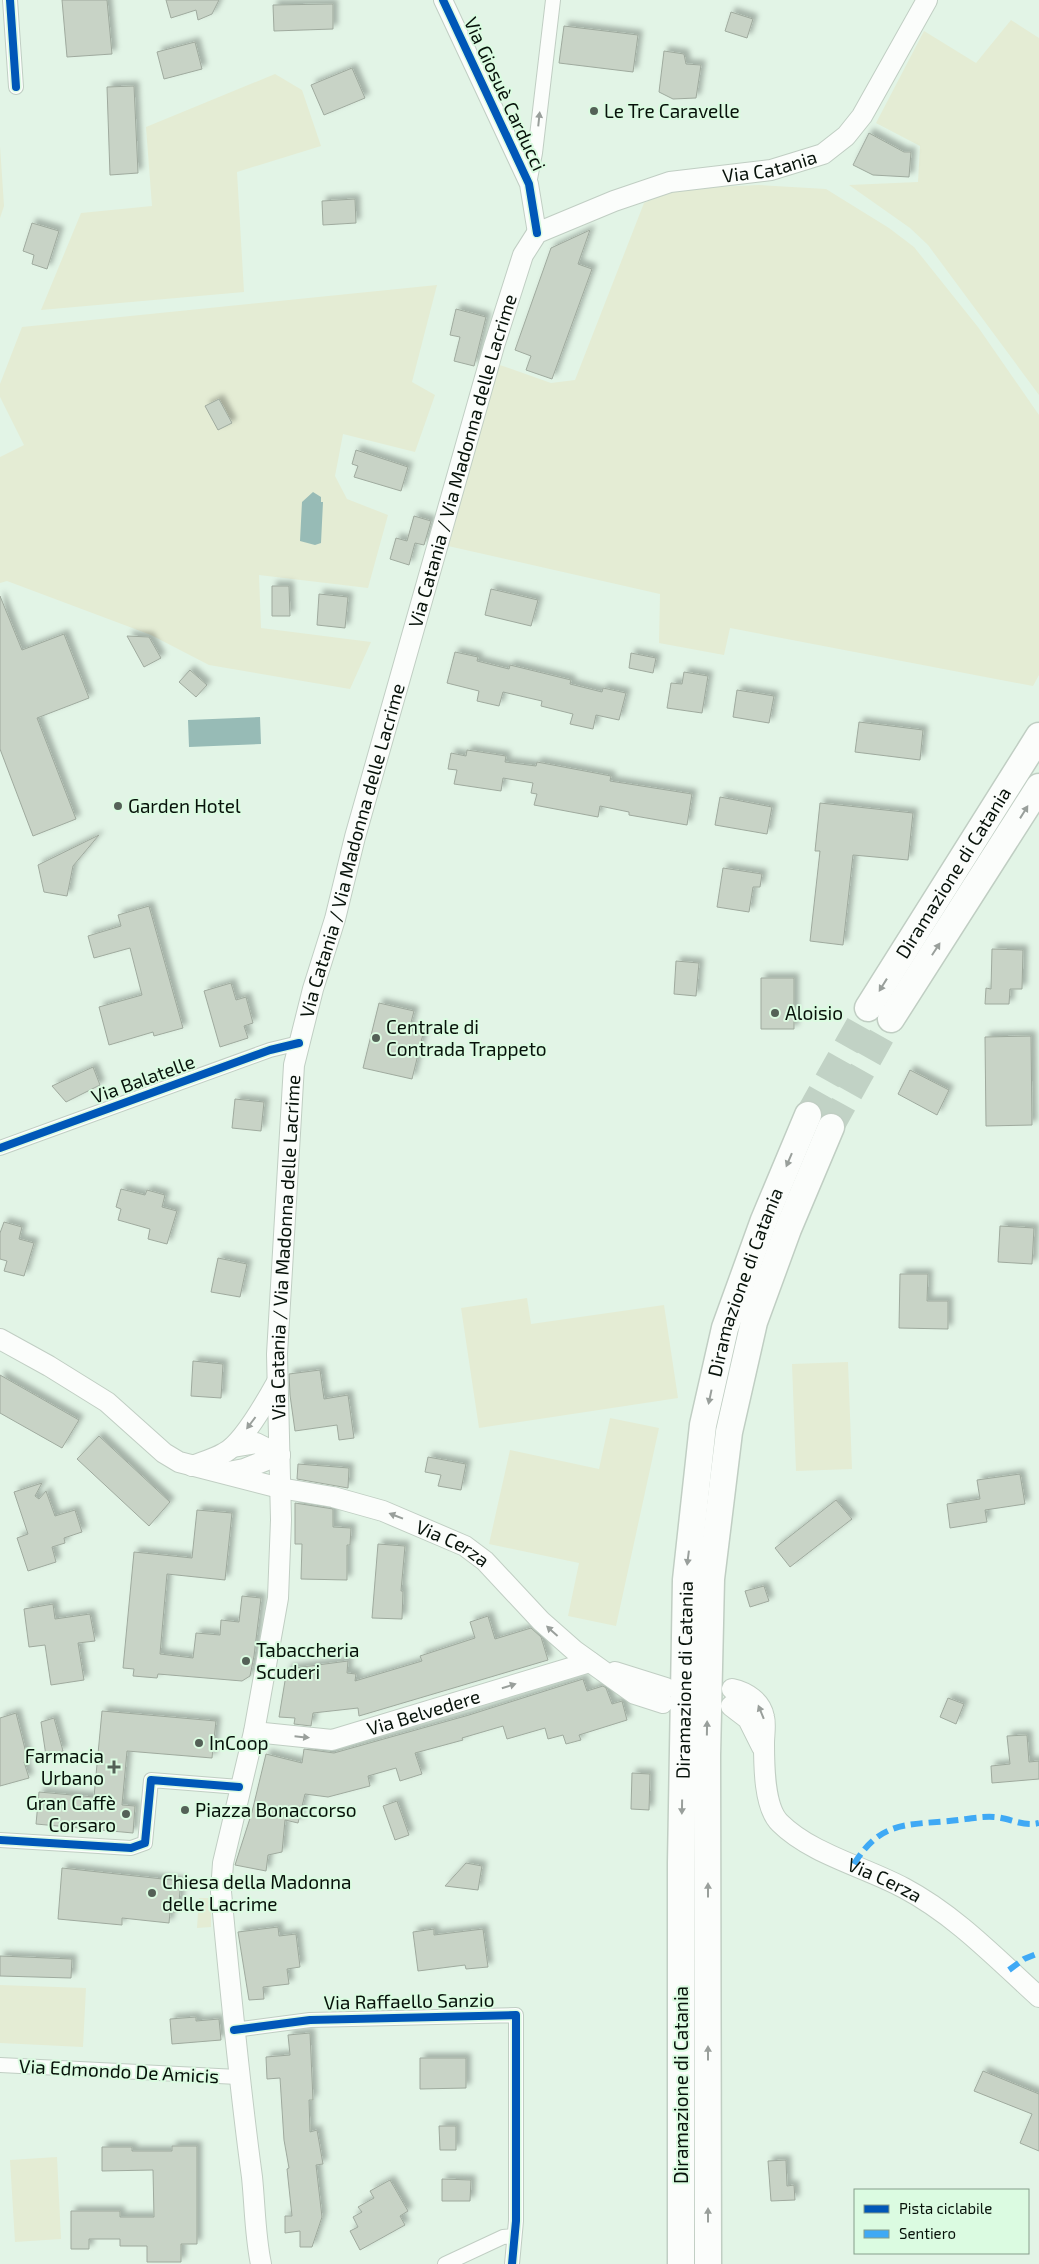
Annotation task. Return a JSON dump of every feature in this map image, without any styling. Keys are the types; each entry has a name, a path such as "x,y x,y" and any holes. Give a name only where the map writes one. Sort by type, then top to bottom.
{"highway":[{"name":"Diramazione di Catania","path":"868,1008 1039,736"},
{"name":"Diramazione di Catania","path":"891,1020 1039,787"},
{"name":"Diramazione di Catania","path":"681,2264 680,1863 686,1580 703,1425 725,1328 764,1220 808,1115"},
{"name":"Diramazione di Catania","path":"708,2264 707,1755 711,1579 729,1432 754,1322 788,1229 831,1127"}],"main road":[{"name":"Via Catania","path":"537,233 614,201 670,182 771,170 823,154 846,136 862,116 928,0"},
{"name":"Via Catania / Via Madonna delle Lacrime","path":"256,2212 238,2077 221,1892 223,1863 254,1732 278,1598 280,1455 277,1354 294,1065 494,346 523,255 537,233"},
{"name":"Via Cerza","path":"1,1341 49,1366 107,1402 164,1453 179,1462 225,1472 280,1488 333,1497 383,1511 465,1546 485,1561 541,1621 575,1651 635,1694 665,1696"},
{"path":"192,1466 225,1453 233,1447 278,1382"},
{"path":"233,1447 256,1443 280,1455"},
{"path":"225,1472 244,1469 280,1455"},
{"name":"Via Belvedere","path":"254,1732 332,1740 590,1662"},
{"name":"Via Cerza","path":"731,1698 748,1719 764,1750 769,1806 778,1821 790,1832 817,1847 904,1888 960,1925 1039,1997"},
{"path":"256,2212 257,2249 261,2264"},
{"path":"256,2212 275,2264"}],"street":[{"path":"10,0 16,87"},
{"name":"Via Giosuè Carducci","path":"443,0 529,184 537,233"},
{"path":"529,184 535,153 552,0"},
{"name":"Via Balatelle","path":"0,1148 270,1050 299,1043"},
{"path":"0,1840 131,1848 146,1843 151,1780 240,1787"},
{"name":"Via Raffaello Sanzio","path":"234,2030 310,2020 516,2015 514,2236 512,2264"},
{"name":"Via Edmondo De Amicis","path":"0,2065 238,2077"},
{"path":"445,2264 503,2238 514,2236"}],"green space":[{"path":"1011,20 1039,38 1039,395 928,245 910,228 849,185 918,182 920,146 876,123 924,31 976,63"},
{"path":"275,74 302,90 321,146 237,172 244,292 41,310 81,213 152,206 146,127"},
{"path":"0,146 4,206 0,218"},
{"path":"759,185 826,189 889,228 914,247 978,327 1039,415 1039,675 1033,686 730,628 724,655 659,643 660,594 448,546 497,364 551,383 575,380 644,203 665,194 693,188"},
{"path":"437,285 412,382 435,395 415,452 343,434 335,476 347,499 388,515 368,588 259,575 261,628 371,642 350,689 209,665 151,635 7,581 0,583 0,457 24,445 0,397 0,384 22,327"},
{"path":"527,1298 531,1324 664,1305 678,1398 479,1428 461,1308"},
{"path":"848,1362 852,1469 796,1471 792,1364"},
{"path":"610,1418 659,1428 616,1626 568,1616 579,1563 489,1544 510,1450 599,1469"},
{"path":"199,1898 211,1898 211,1927 197,1928"},
{"path":"0,1985 86,1988 83,2047 0,2043"},
{"path":"57,2157 61,2239 15,2242 10,2160"}],"water":[{"path":"313,492 321,497 321,502 323,502 321,543 315,545 300,541 302,502"},
{"path":"260,717 261,744 189,747 188,720"}],"building":[{"path":"62,0 107,0 112,54 67,57"},
{"path":"166,0 219,0 212,14 198,20 196,10 171,18"},
{"path":"333,4 333,29 274,31 273,5"},
{"path":"731,12 753,19 747,38 725,31"},
{"path":"564,26 638,35 633,72 559,63"},
{"path":"195,42 202,69 164,79 157,52"},
{"path":"664,51 684,54 686,64 701,65 696,98 673,99 659,92"},
{"path":"352,68 365,98 324,115 311,85"},
{"path":"134,86 138,173 110,175 107,87"},
{"path":"869,133 904,152 911,152 909,177 873,175 853,165"},
{"path":"355,199 356,223 323,225 322,201"},
{"path":"32,223 59,231 47,269 32,264 34,255 23,251"},
{"path":"590,230 578,264 592,269 552,379 526,370 531,356 515,350 551,248"},
{"path":"456,309 486,317 474,366 454,361 460,337 450,335"},
{"path":"219,399 232,423 218,430 205,406"},
{"path":"356,450 408,467 401,491 354,477 358,466 352,464"},
{"path":"414,516 431,521 424,545 415,543 409,565 390,559 396,538 407,541"},
{"path":"272,586 289,586 290,616 272,616"},
{"path":"491,589 538,600 531,626 485,615"},
{"path":"319,594 348,597 345,628 317,625"},
{"path":"0,596 22,650 64,634 89,698 37,718 76,819 33,836 0,749"},
{"path":"127,636 149,637 161,658 144,667"},
{"path":"455,652 478,657 477,661 509,669 510,665 571,680 570,684 602,692 603,688 626,693 619,720 596,715 593,729 570,724 573,714 541,706 542,701 503,692 499,706 477,701 479,691 447,683"},
{"path":"631,653 656,658 653,673 629,668"},
{"path":"190,670 207,685 196,697 179,682"},
{"path":"684,672 708,676 702,713 667,708 671,683 682,684"},
{"path":"737,690 774,696 769,723 733,717"},
{"path":"859,722 923,730 920,760 855,752"},
{"path":"467,750 506,756 505,762 536,766 537,762 611,776 610,781 692,794 687,825 629,815 629,812 600,806 598,817 534,805 537,794 531,793 533,783 503,778 501,791 454,784 457,770 448,769 451,753 466,756"},
{"path":"720,797 772,807 767,834 715,825"},
{"path":"820,803 913,813 908,860 853,855 843,945 810,941 820,851 815,851"},
{"path":"99,835 73,866 67,896 44,892 38,865"},
{"path":"723,868 762,874 760,887 753,887 749,912 717,907"},
{"path":"149,906 183,1028 154,1036 153,1032 109,1045 99,1007 142,995 130,948 94,958 88,936 121,926 118,915"},
{"path":"992,949 1023,950 1022,989 1010,989 1009,1004 985,1004 986,988 991,989"},
{"path":"676,961 699,963 696,996 674,994"},
{"path":"761,978 794,978 794,1029 761,1029"},
{"path":"231,983 236,1000 246,997 253,1023 244,1026 248,1038 220,1047 204,991"},
{"path":"379,1003 414,1011 409,1030 423,1034 412,1079 363,1068"},
{"path":"1031,1036 1032,1125 986,1126 985,1037"},
{"path":"93,1067 100,1085 66,1102 52,1086"},
{"path":"910,1070 949,1090 937,1115 898,1094"},
{"path":"235,1099 264,1102 261,1131 232,1128"},
{"path":"121,1189 145,1195 147,1190 165,1195 162,1207 177,1211 167,1244 148,1239 150,1229 118,1220 121,1209 116,1207"},
{"path":"4,1222 22,1227 19,1239 34,1243 24,1276 4,1271 7,1261 0,1259 0,1233"},
{"path":"1000,1226 1034,1228 1032,1264 998,1262"},
{"path":"218,1258 247,1264 240,1297 211,1292"},
{"path":"900,1274 928,1274 927,1301 948,1301 948,1329 899,1328"},
{"path":"193,1361 223,1364 221,1398 191,1396"},
{"path":"320,1370 324,1399 348,1395 354,1438 339,1440 337,1425 295,1431 289,1374"},
{"path":"0,1375 79,1420 62,1448 0,1413"},
{"path":"99,1436 170,1502 149,1526 77,1459"},
{"path":"428,1457 466,1464 461,1490 438,1486 441,1475 425,1472"},
{"path":"298,1464 349,1468 348,1488 297,1479"},
{"path":"1020,1474 1025,1504 985,1510 987,1522 950,1528 947,1504 980,1499 977,1480"},
{"path":"42,1483 35,1496 39,1499 46,1491 55,1516 75,1510 82,1532 64,1538 65,1543 52,1547 56,1562 28,1571 17,1538 28,1534 14,1492"},
{"path":"836,1500 852,1519 790,1567 775,1548"},
{"path":"295,1503 333,1509 333,1527 351,1528 350,1545 347,1545 347,1580 301,1579 302,1544 295,1544"},
{"path":"197,1510 232,1513 225,1580 167,1574 160,1654 193,1658 196,1633 220,1635 221,1620 239,1622 242,1596 261,1598 250,1676 242,1681 158,1674 157,1678 133,1676 134,1669 123,1668 134,1552 192,1558"},
{"path":"378,1544 405,1546 401,1591 403,1591 402,1619 372,1618"},
{"path":"764,1586 769,1601 750,1607 745,1591"},
{"path":"53,1604 55,1619 90,1614 95,1641 78,1643 84,1680 51,1685 45,1645 29,1647 24,1609"},
{"path":"488,1616 495,1639 531,1628 541,1637 548,1660 359,1716 358,1708 313,1713 311,1726 294,1724 295,1718 279,1717 287,1669 348,1661 347,1673 356,1674 355,1681 422,1661 420,1656 475,1638 470,1622"},
{"path":"583,1679 587,1691 603,1686 606,1688 612,1704 622,1701 627,1720 579,1735 581,1740 566,1744 563,1735 548,1739 545,1728 507,1739 503,1726 462,1738 463,1740 415,1753 422,1774 400,1781 396,1768 368,1776 370,1786 328,1797 305,1794 298,1823 285,1820 282,1852 268,1855 266,1871 235,1865 252,1812 266,1754 302,1763 304,1749 334,1753 469,1715"},
{"path":"948,1698 964,1704 956,1724 940,1717"},
{"path":"102,1711 216,1721 212,1758 127,1751 122,1805 135,1806 133,1833 36,1824 39,1792 94,1797"},
{"path":"16,1713 28,1761 24,1762 29,1778 0,1786 0,1718"},
{"path":"54,1718 63,1751 46,1756 41,1722"},
{"path":"1027,1735 1029,1762 1039,1761 1039,1779 992,1783 991,1766 1010,1764 1007,1736"},
{"path":"632,1773 650,1774 649,1810 631,1809"},
{"path":"397,1801 409,1835 395,1840 383,1806"},
{"path":"466,1863 482,1866 478,1890 445,1886"},
{"path":"62,1868 181,1881 178,1912 170,1912 169,1923 122,1918 122,1925 58,1919"},
{"path":"278,1927 279,1936 296,1934 300,1967 287,1969 289,1984 263,1987 264,1999 249,2000 238,1932"},
{"path":"434,1929 434,1935 483,1929 488,1967 466,1969 465,1965 418,1971 413,1932"},
{"path":"0,1956 72,1959 71,1978 0,1976"},
{"path":"196,2017 196,2021 219,2019 221,2040 172,2044 170,2019"},
{"path":"310,2033 313,2100 309,2100 310,2132 317,2130 323,2164 316,2165 322,2217 312,2247 300,2247 300,2231 285,2233 285,2216 292,2216 280,2078 267,2079 266,2057 290,2055 288,2035"},
{"path":"420,2058 466,2058 466,2088 420,2089"},
{"path":"983,2071 1039,2094 1039,2151 1020,2143 1032,2114 974,2091"},
{"path":"439,2126 456,2126 456,2150 440,2150"},
{"path":"172,2146 197,2146 197,2244 181,2244 181,2262 147,2262 147,2246 120,2246 120,2239 89,2239 89,2249 71,2249 71,2211 120,2211 120,2217 154,2217 153,2170 102,2171 102,2147 132,2147 132,2151 172,2151"},
{"path":"786,2160 787,2186 794,2185 795,2200 771,2201 768,2161"},
{"path":"442,2179 471,2180 470,2201 442,2201"},
{"path":"390,2180 408,2211 400,2216 405,2225 360,2250 350,2231 358,2227 353,2217 362,2212 358,2207 374,2198 370,2191"}],"tunnel":[{"path":"808,1115 868,1008"},
{"path":"831,1127 891,1019"}],"marked path":[{"path":"854,1864 873,1840 894,1828 906,1825 989,1817 1027,1824 1039,1823"},
{"path":"1009,1970 1024,1959 1039,1953"}],"cycle path":[{"path":"10,0 16,87"},
{"path":"443,0 529,184 537,233"},
{"path":"0,1148 270,1050 299,1043"},
{"path":"0,1840 131,1848 145,1843 151,1780 239,1787"},
{"path":"234,2030 310,2020 516,2015 516,2221 512,2264"}],"place":[{"name":"Le Tre Caravelle","path":"594,111"},
{"name":"Garden Hotel","path":"118,806"},
{"name":"Aloisio","path":"775,1013"},
{"name":"Centrale di Contrada Trappeto","path":"376,1038"},
{"name":"Tabaccheria Scuderi","path":"246,1661"},
{"name":"InCoop","path":"199,1743"},
{"name":"Farmacia Urbano","path":"114,1767"},
{"name":"Piazza Bonaccorso","path":"185,1810"},
{"name":"Gran Caffè Corsaro","path":"126,1814"},
{"name":"Chiesa della Madonna delle Lacrime","path":"152,1893"}]}
